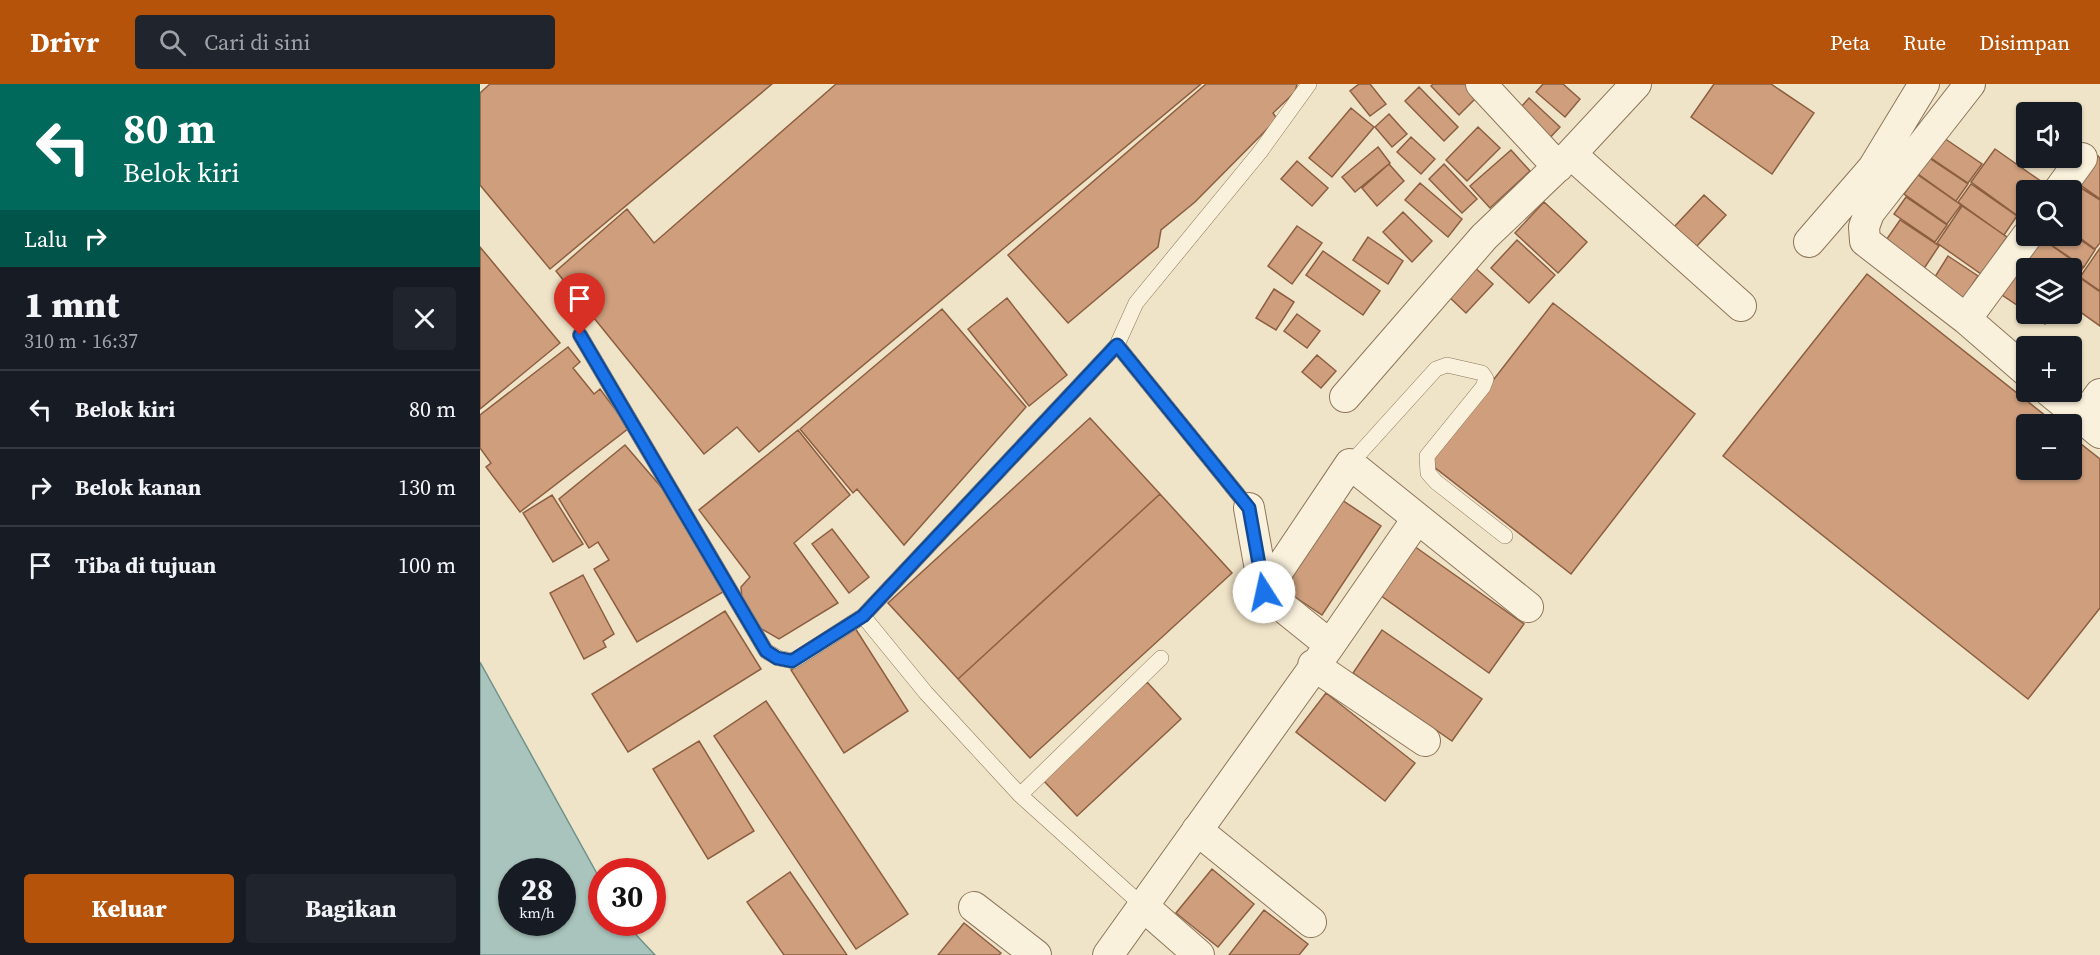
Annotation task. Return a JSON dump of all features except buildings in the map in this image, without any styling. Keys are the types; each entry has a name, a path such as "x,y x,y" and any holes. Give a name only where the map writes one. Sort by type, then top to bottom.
{"street":[{"path":"1481,84 1564,160 1741,306"},
{"path":"1345,397 1484,237 1564,160 1636,84"},
{"path":"1809,242 1873,168 1924,84"},
{"path":"1970,84 1869,213 1864,227 1865,241 1966,319 2016,362"},
{"path":"1966,319 2020,246"},
{"path":"2062,402 2091,426 2100,394"},
{"path":"1264,592 1350,464 1528,607"},
{"path":"1249,508 1264,592 1321,655 1425,741"},
{"path":"1108,955 1417,519"},
{"path":"1197,830 1311,922"},
{"path":"1143,906 1199,955"},
{"path":"974,907 1036,955"}],"lane":[{"path":"580,335 766,651 777,658 792,661 863,616 1117,345 1136,303 1260,152 1309,84"},
{"path":"1117,345 1249,508"},
{"path":"1350,464 1436,369 1447,365 1482,373 1486,379 1483,387 1427,456 1426,465 1436,482 1505,536"},
{"path":"863,616 926,693 1020,795 1143,906"},
{"path":"1020,795 1161,658"}],"water":[{"path":"480,662 588,858 588,936 637,936 655,955 480,955"}],"route":[{"path":"580,335 766,651 777,658 792,661 863,616 1117,345 1249,508 1264,592"}]}
